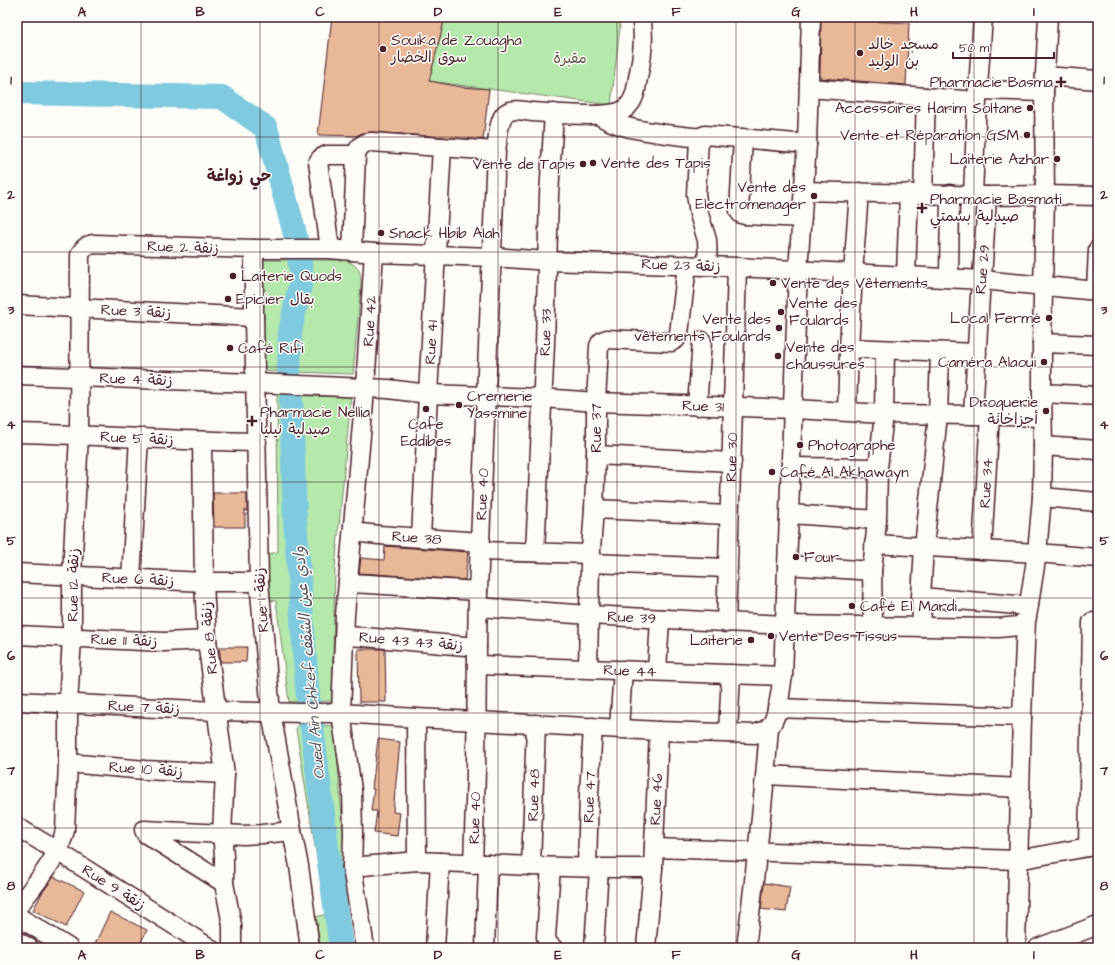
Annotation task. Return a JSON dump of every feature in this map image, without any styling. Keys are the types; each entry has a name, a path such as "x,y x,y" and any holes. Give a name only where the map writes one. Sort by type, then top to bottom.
{"street":[{"path":"554,113 599,115 616,113 624,110 634,96 640,66 642,22 640,17"},
{"path":"746,948 766,775 769,727 774,720 783,676 798,270 807,144 811,17"},
{"name":"Rue 29","path":"982,415 977,353 982,280 978,95 983,17"},
{"path":"1016,948 1022,717 1028,613 1037,553 1042,497 1045,84 1048,17"},
{"path":"809,88 926,97 978,95 1045,84 1098,80"},
{"path":"906,275 926,97"},
{"name":"Rue 40","path":"485,948 476,772 477,647 496,151 500,125 505,113 514,110 554,113"},
{"name":"Rue 33","path":"535,552 554,113"},
{"path":"599,115 612,123 644,131 700,138 705,135 807,144"},
{"path":"700,138 696,194 699,214 707,240 708,266"},
{"path":"743,138 739,210 741,214 802,218"},
{"path":"352,251 356,155 359,147 366,142 496,151"},
{"name":"Rue 41","path":"421,538 442,147"},
{"path":"324,249 318,162 321,158 327,155 356,155"},
{"path":"804,191 1098,196"},
{"path":"847,411 853,273 859,192"},
{"path":"949,278 950,194"},
{"name":"Rue 2 زنقة","path":"83,249 94,244 254,249 324,249"},
{"name":"Rue 12 زنقة","path":"17,908 57,851 65,830 68,764 68,704 72,638 72,575 79,435 80,256 83,249"},
{"name":"Rue 1 زنقة","path":"254,249 259,582 271,712 299,866 310,948"},
{"name":"Rue 23 زنقة","path":"324,249 374,253 492,257 548,261 687,265 906,275 982,280 1097,291"},
{"path":"1097,291 1098,249"},
{"name":"Rue 42","path":"365,948 352,867 352,790 341,713 344,636 365,388 374,253"},
{"name":"Rue 37","path":"588,668 590,558 594,509 596,402 599,346 601,341 604,339 674,341 678,337 687,265"},
{"name":"Rue 30","path":"726,623 734,407 737,267"},
{"name":"Rue 3 زنقة","path":"17,305 254,317"},
{"path":"697,406 702,341"},
{"path":"1042,343 1098,345"},
{"path":"849,348 977,353"},
{"path":"873,627 872,571 877,520 878,468 884,414 885,350"},
{"path":"922,627 921,597 924,547 938,415 940,352"},
{"name":"Rue 4 زنقة","path":"17,375 365,388"},
{"name":"Rue 31","path":"365,388 428,394 542,398 596,402 847,411 884,414 1042,417"},
{"path":"1042,393 1098,396"},
{"name":"Rue 34","path":"982,415 982,550"},
{"name":"Rue 5 زنقة","path":"17,433 257,442"},
{"path":"131,579 139,437"},
{"name":"Rue 8 زنقة","path":"202,441 204,582 207,640 225,774 222,833 224,883 232,925 232,948"},
{"path":"1043,446 1098,450"},
{"path":"596,455 732,462"},
{"path":"791,467 878,468"},
{"path":"1042,497 1098,502"},
{"path":"594,509 729,515"},
{"path":"790,514 877,520"},
{"name":"Rue 38","path":"353,532 421,538 481,547 590,558 728,568"},
{"path":"874,544 1098,558"},
{"path":"787,565 872,571"},
{"name":"Rue 6 زنقة","path":"17,573 204,582 259,582"},
{"name":"Rue 39","path":"348,583 369,584 589,615 785,626 998,628 1016,627 1021,625 1028,613"},
{"path":"921,597 1028,613"},
{"path":"658,671 660,619"},
{"path":"654,848 1018,860 1093,845 1092,622"},
{"name":"Rue 11 زنقة","path":"17,635 164,642 207,640"},
{"name":"Rue 43 زنقة 43","path":"344,636 477,647"},
{"name":"Rue 44","path":"477,665 783,676"},
{"path":"619,728 622,670"},
{"path":"728,733 731,674"},
{"name":"Rue 7 زنقة","path":"17,701 216,711 341,713 659,731 755,734 763,732 769,727"},
{"path":"777,708 1022,717"},
{"path":"416,718 417,861"},
{"name":"Rue 48","path":"531,866 536,724"},
{"name":"Rue 47","path":"593,727 589,794 593,868 594,948"},
{"name":"Rue 46","path":"646,948 653,868 659,731"},
{"name":"Rue 10 زنقة","path":"68,764 225,774"},
{"path":"766,775 1020,788"},
{"name":"Rue 9 زنقة","path":"17,827 210,948"},
{"path":"224,883 146,834 144,831 244,835 292,831"},
{"path":"352,867 417,861 551,867 653,868"},
{"path":"435,948 440,862"},
{"path":"551,867 546,937 548,944 553,948"},
{"path":"17,916 69,948"},
{"path":"1038,948 1098,925"},
{"path":"17,941 29,948"}],"green space":[{"name":"مقبرة","path":"445,17 618,17 620,27 611,105 429,81"},
{"path":"263,260 346,260 358,269 360,272 361,284 353,374 264,371"},
{"path":"277,395 351,397 335,568 332,701 289,702 276,601 268,600 268,554 278,552"},
{"path":"298,724 335,726 346,869 340,875 353,948 320,948 316,917 326,914 296,729"}],"building":[{"name":"Souika de Zouagha سوق الخضار","path":"332,17 445,17 429,81 462,87 489,89 483,140 372,132 362,133 356,136 318,135"},
{"name":"مسجد خالد بن الوليد","path":"821,19 909,23 906,85 820,78"},
{"path":"213,493 247,493 245,527 214,527"},
{"path":"385,546 468,552 465,580 359,573 361,558 384,560"},
{"path":"219,647 247,647 246,662 221,662"},
{"path":"358,649 385,649 386,702 359,702"},
{"path":"378,739 400,742 393,812 400,813 397,836 374,833 377,811 371,811"},
{"path":"54,877 84,891 66,927 33,910 42,893"},
{"path":"764,883 790,887 786,912 761,909"},
{"path":"110,912 147,930 138,948 93,948"}],"waterway":[{"name":"Oued Aïn Chkef وادي عين الشقف","path":"17,93 222,97 266,128 295,234 302,276 290,332 289,371"},
{"name":"Oued Aïn Chkef وادي عين الشقف","path":"291,400 295,519 307,688 341,948"}],"place":[{"name":"Souika de Zouagha سوق الخضار","path":"383,49"},
{"name":"مسجد خالد بن الوليد","path":"860,53"},
{"name":"Pharmacie Basma","path":"1061,82"},
{"name":"Accessoires Harim Soltane","path":"1030,108"},
{"name":"Vente et Réparation GSM","path":"1027,135"},
{"name":"Laiterie Azhar","path":"1057,159"},
{"name":"Vente des Tapis","path":"593,163"},
{"name":"Vente de Tapis","path":"583,164"},
{"name":"Vente des Electromenager","path":"814,196"},
{"name":"Pharmacie Basmati صيدلية بسمتي","path":"922,208"},
{"name":"Snack Hbib Alah","path":"381,233"},
{"name":"Laiterie Quods","path":"233,276"},
{"name":"Vente des Vêtements","path":"773,283"},
{"name":"Epicier بقال","path":"228,299"},
{"name":"Vente des Foulards","path":"781,312"},
{"name":"Local Fermé","path":"1049,318"},
{"name":"Vente des vêtements Foulards","path":"779,328"},
{"name":"Café Rifi","path":"230,348"},
{"name":"Vente des chaussures","path":"778,356"},
{"name":"Caméra Alaoui","path":"1044,362"},
{"name":"Cremerie Yassmine","path":"459,405"},
{"name":"Cafe Eddibes","path":"426,409"},
{"name":"Droguerie أجزاخانة","path":"1046,411"},
{"name":"Pharmacie Nellia صيدلية نيليا","path":"252,421"},
{"name":"Photographe","path":"800,445"},
{"name":"Café Al Akhawayn","path":"772,472"},
{"name":"Four","path":"796,557"},
{"name":"Café El Mardi","path":"852,606"},
{"name":"Vente Des Tissus","path":"771,636"},
{"name":"Laiterie","path":"751,640"}],"district":[{"name":"حي زواغة","path":"239,175"}]}
